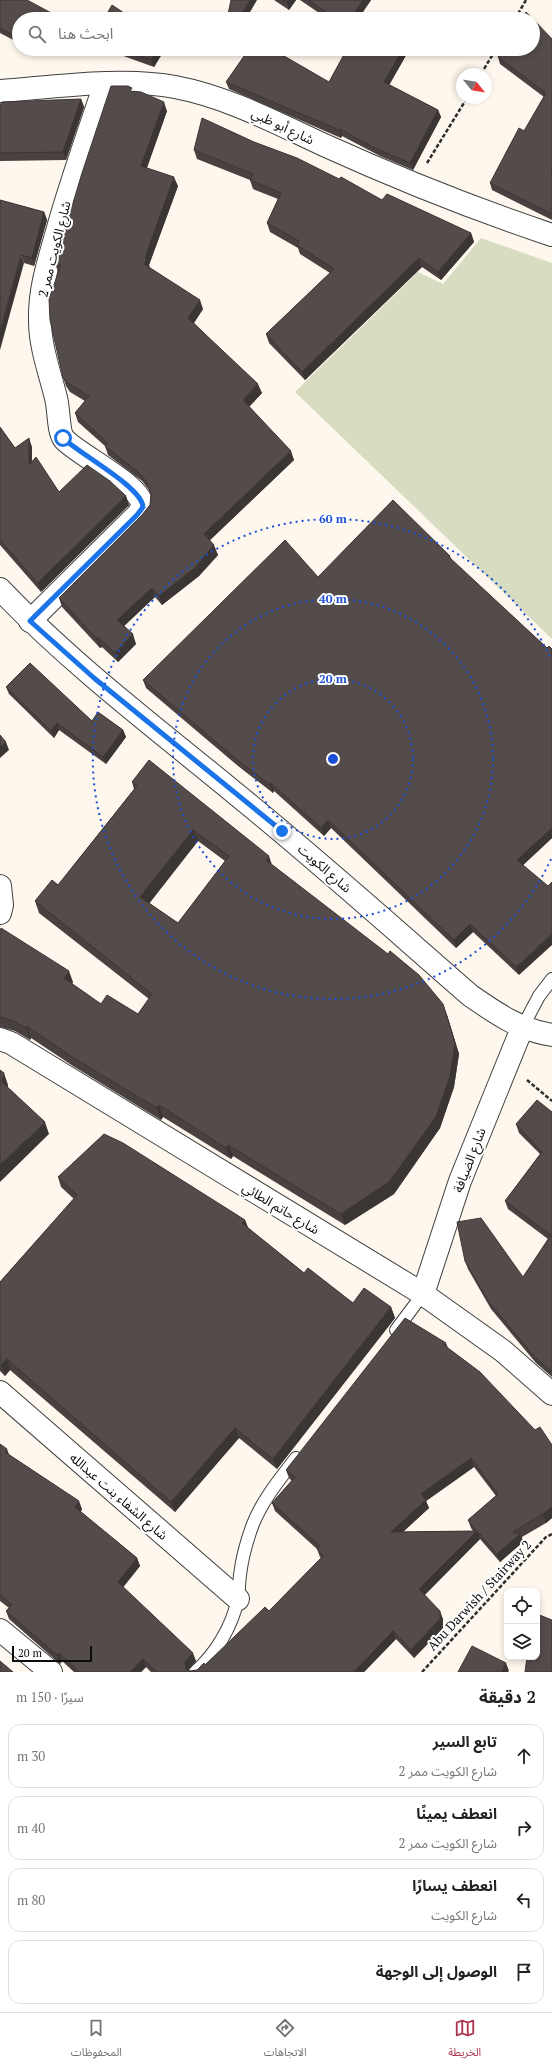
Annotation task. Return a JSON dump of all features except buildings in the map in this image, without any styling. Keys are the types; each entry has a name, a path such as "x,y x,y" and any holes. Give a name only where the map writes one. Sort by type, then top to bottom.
{"street":[{"name":"شارع أبو ظبي","path":"0,91 105,84 147,84 174,87 201,93 240,107 414,184 491,215 552,235"},
{"name":"شارع الكويت ممر 2","path":"30,621 137,515 143,507 139,498 127,486 105,467 68,443 61,435 57,400 43,346 40,322 41,299 45,275 69,190 105,84"},
{"name":"شارع الكويت","path":"0,589 30,621 94,678 282,831 471,996 500,1016 522,1028 552,1034"},
{"path":"0,886 2,905 0,913"},
{"name":"شارع الضيافة","path":"423,1294 460,1181 522,1028"},
{"name":"شارع حاتم الطائي","path":"0,1039 11,1043 423,1294 503,1351 552,1394"},
{"name":"شارع الشفاء بنت عبدالله","path":"0,1392 238,1599"},
{"path":"0,1630 51,1672"}],"lane":[{"path":"522,1028 539,996 552,979"},
{"path":"390,1337 423,1294"},
{"path":"195,1672 216,1648 230,1625 238,1599 241,1568 253,1524 264,1501 278,1480 304,1448"}],"path":[{"path":"519,12 526,0"},
{"path":"485,68 492,56"},
{"path":"414,184 463,104"},
{"path":"507,1063 552,1100"},
{"name":"Abu Darwish / Stairway 2","path":"422,1672 546,1537 552,1534"}],"green space":[{"path":"481,238 552,263 552,639 295,392 418,272 443,284"}],"route":[{"path":"63,438 68,443 105,467 139,498 143,507 137,515 30,621 94,678 282,831"}]}
